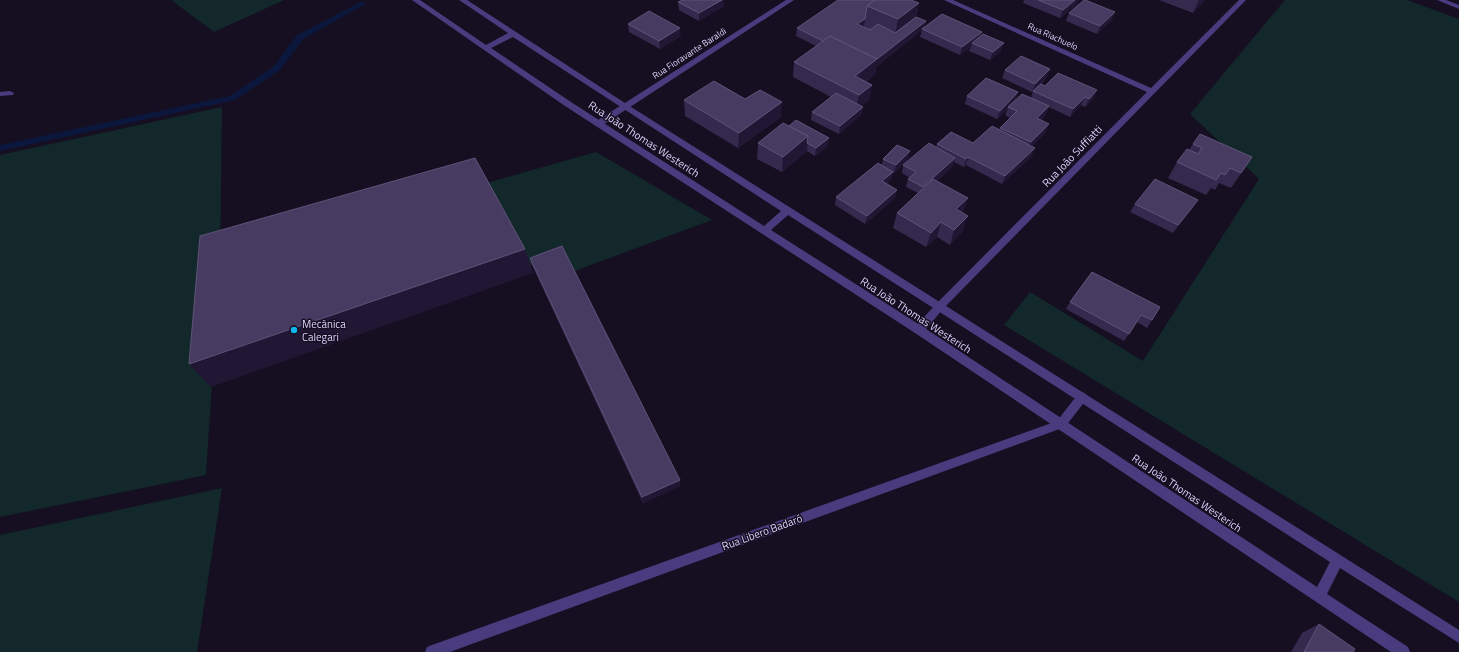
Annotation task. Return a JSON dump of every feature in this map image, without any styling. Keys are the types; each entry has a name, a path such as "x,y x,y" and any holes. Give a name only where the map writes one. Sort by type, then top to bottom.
{"street":[{"name":"Rua João Thomas Westerich","path":"415,0 598,124 919,330 1403,652"},
{"name":"Rua João Thomas Westerich","path":"462,0 939,307 1459,636"},
{"name":"Rua Fioravante Baraldi","path":"598,124 791,0"},
{"name":"Rua Riachuelo","path":"947,0 1152,91"},
{"name":"Rua João Suffiatti","path":"919,330 939,307 1242,0"},
{"path":"1440,0 1459,7"},
{"path":"485,48 514,33"},
{"path":"0,94 10,93"},
{"path":"764,231 788,210"},
{"path":"1061,424 1082,397"},
{"name":"Rua Libero Badaró","path":"432,652 1061,424"},
{"path":"1319,596 1338,560"}],"green space":[{"path":"171,0 284,0 214,32"},
{"path":"1285,0 1407,0 1459,19 1459,602 1004,325 1030,292 1143,361 1259,179 1190,114"},
{"path":"222,107 220,261 206,475 0,517 0,155"},
{"path":"596,152 712,220 572,272 528,265 483,184"},
{"path":"222,488 197,652 0,652 0,535"}],"building":[{"path":"683,0 722,0 699,13 678,2"},
{"path":"838,0 875,0 867,6 865,19 857,24 870,30 878,24 895,33 916,17 926,21 877,59 830,36 823,41 797,28"},
{"path":"875,0 911,0 919,3 898,19 867,6"},
{"path":"1038,0 1075,0 1063,10"},
{"path":"1084,0 1115,12 1100,26 1069,13"},
{"path":"649,11 680,28 659,41 628,24"},
{"path":"942,14 982,32 962,47 922,29"},
{"path":"983,34 1004,43 993,52 972,43"},
{"path":"830,36 877,59 855,76 872,85 859,95 794,62"},
{"path":"1021,56 1050,69 1035,84 1005,70"},
{"path":"1058,73 1097,90 1089,99 1085,97 1073,109 1033,91 1041,84 1045,86"},
{"path":"986,78 1018,92 1000,111 967,96"},
{"path":"714,81 745,99 760,90 782,102 739,133 684,100"},
{"path":"836,93 863,107 840,126 812,112"},
{"path":"1022,94 1049,106 1037,118 1049,124 1031,142 1000,128 1017,111 1008,107"},
{"path":"796,120 829,138 816,148 807,143 808,136 789,126"},
{"path":"783,123 808,136 783,157 758,143"},
{"path":"992,126 1035,148 1005,176 968,157 966,159 937,144 951,132 973,143"},
{"path":"1200,134 1252,157 1241,173 1230,168 1225,175 1221,173 1216,180 1177,162 1187,149 1198,154 1202,148 1193,144"},
{"path":"929,143 955,158 923,187 908,179 916,172 903,165"},
{"path":"897,145 910,151 896,165 883,159"},
{"name":"Mecânica Calegari","path":"475,158 525,249 189,364 200,236"},
{"path":"878,163 893,172 882,181 897,190 867,216 836,197"},
{"path":"933,179 968,198 956,209 968,216 954,230 941,222 931,233 897,213"},
{"path":"1155,179 1198,200 1178,225 1135,204"},
{"path":"562,246 680,480 642,497 530,258"},
{"path":"1092,272 1160,307 1152,320 1141,315 1129,334 1070,302"},
{"path":"1319,624 1355,649 1353,652 1304,652"}],"waterway":[{"path":"0,148 232,98 277,68 300,37 363,3"}],"place":[{"name":"Mecânica Calegari","path":"294,330"}]}
